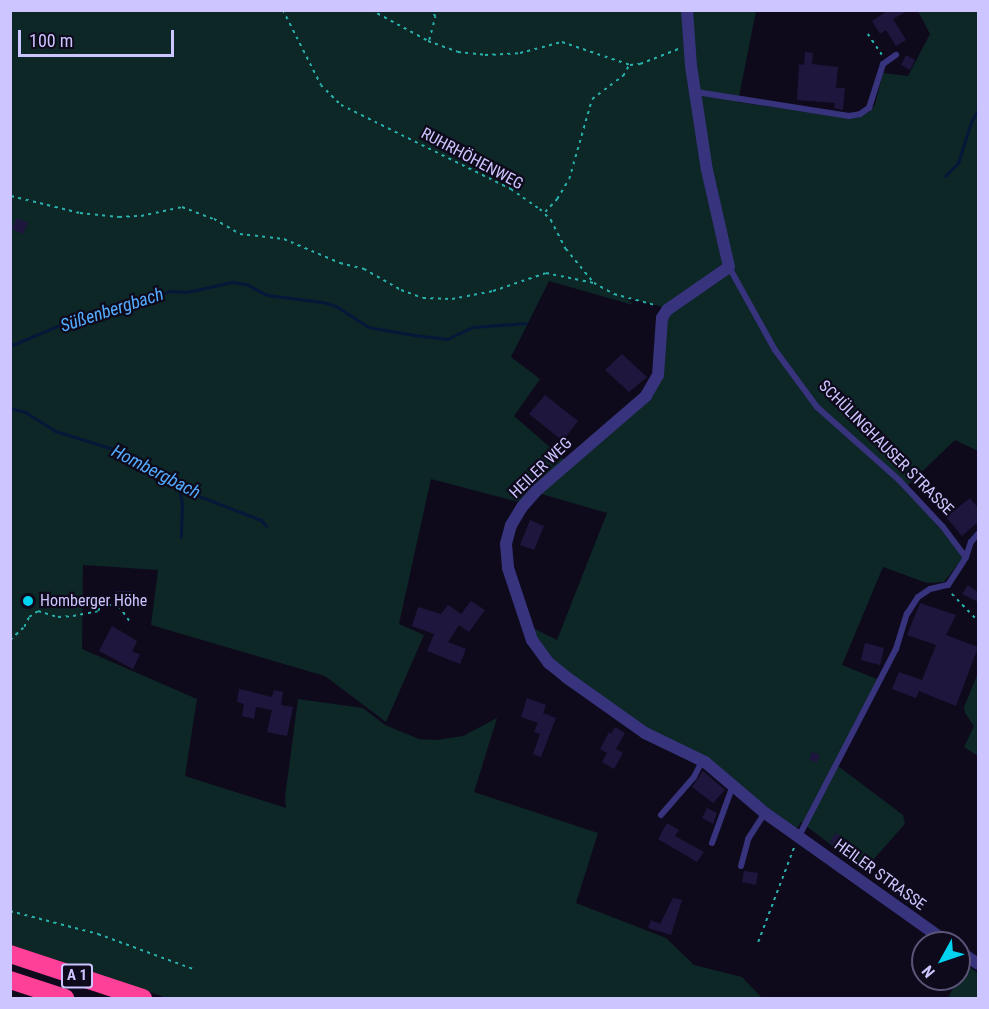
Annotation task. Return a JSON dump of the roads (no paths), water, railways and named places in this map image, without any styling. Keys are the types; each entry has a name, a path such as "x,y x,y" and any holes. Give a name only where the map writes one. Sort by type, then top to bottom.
{"highway":[{"name":"A 1","path":"10,954 143,999"},
{"name":"A 1","path":"10,980 65,999"}],"street":[{"name":"SCHÜLINGHAUSER STRASSE","path":"687,10 695,92 707,170 729,267"},
{"name":"HEILER WEG","path":"729,267 667,310 659,327 655,384 646,396 536,492 522,507 511,525 506,544 507,563 532,640 549,663 618,717 645,733 702,760 765,813 796,834"},
{"name":"HEILER STRASSE","path":"796,834 857,881 930,931"}],"lane":[{"path":"695,92 849,116 868,108 877,89 881,69 886,61 896,55"},
{"name":"SCHÜLINGHAUSER STRASSE","path":"729,267 775,351 817,407 900,481 943,526 966,556"},
{"path":"796,834 896,649 907,614 918,597 930,589 948,585 966,556 971,542 978,534"},
{"path":"662,815 694,777 702,760"},
{"path":"712,843 733,785"},
{"path":"741,866 748,839 765,813"}],"waterway":[{"path":"945,176 958,163 971,122 978,110"},
{"name":"Süßenbergbach","path":"10,346 67,322 117,311 170,291 187,292 232,282 246,284 267,295 323,302 336,306 368,327 414,335 447,339 473,327 526,323"},
{"name":"Hombergbach","path":"10,408 25,412 55,431 113,449 150,466 163,477 191,493 261,520 266,526"},
{"path":"179,488 182,504 181,537"}],"place":[{"name":"Homberger Höhe","path":"28,601"}]}
